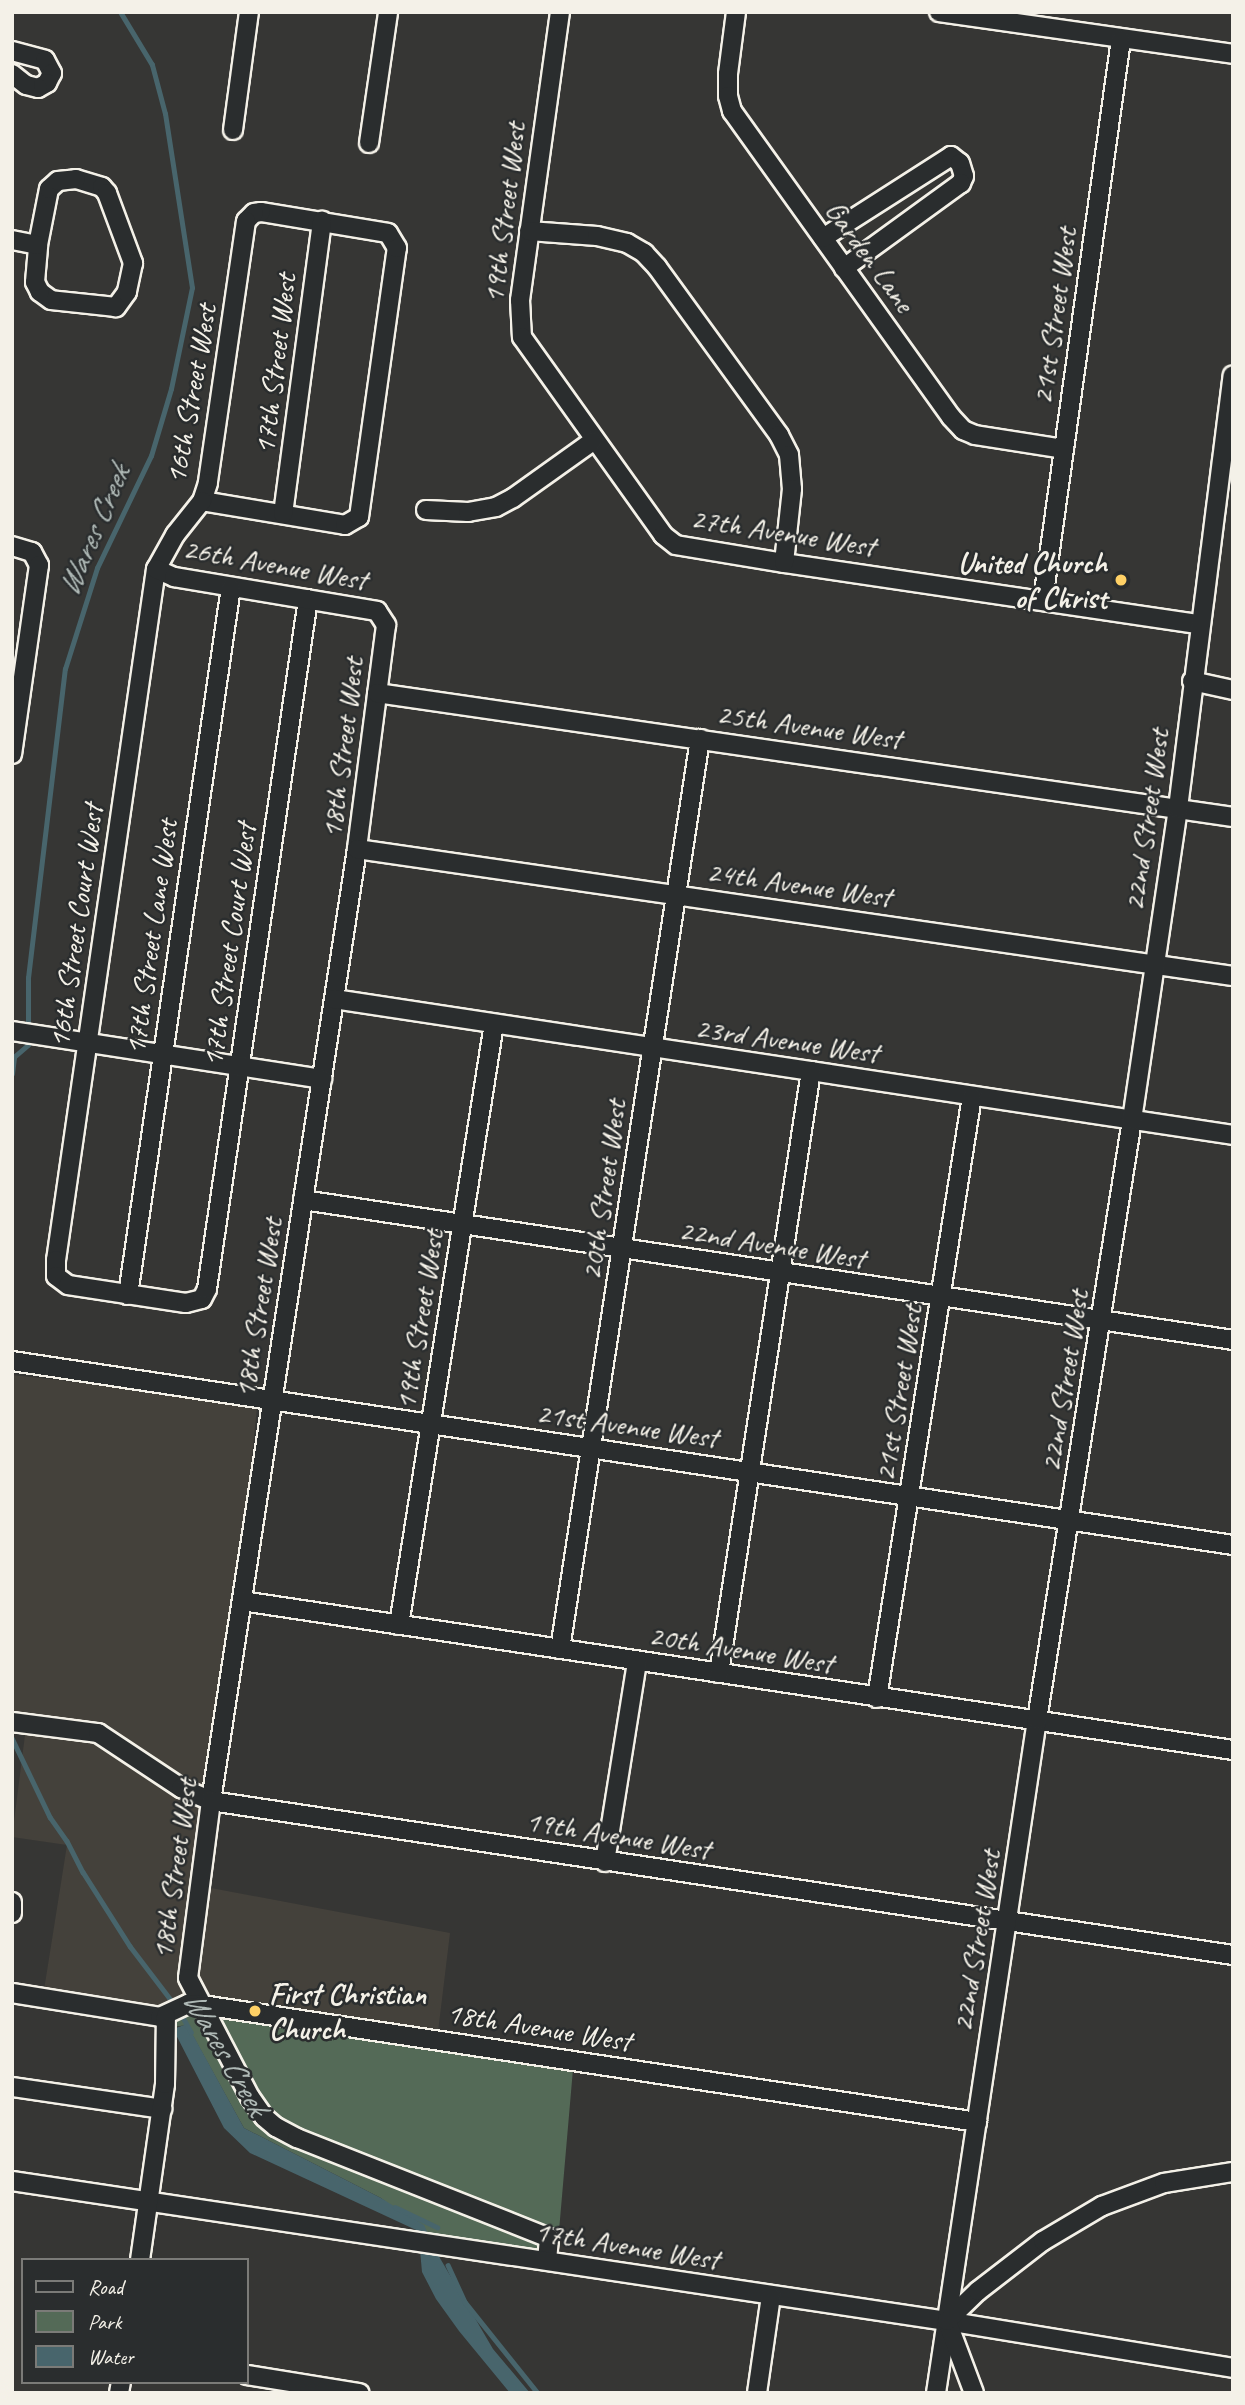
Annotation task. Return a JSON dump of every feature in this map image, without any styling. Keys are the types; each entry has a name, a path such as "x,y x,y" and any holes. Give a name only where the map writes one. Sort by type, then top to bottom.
{"street":[{"path":"233,130 249,12"},
{"path":"369,143 388,12"},
{"name":"19th Street West","path":"560,12 520,300 522,337 593,441"},
{"name":"Garden Lane","path":"736,12 728,74 728,96 732,111 963,430 996,440 1064,449"},
{"path":"939,12 1233,54"},
{"name":"21st Street West","path":"1043,600 1121,39"},
{"path":"12,51 45,60 52,74 47,83 38,88 26,85 12,74"},
{"path":"823,238 951,156 960,163 964,176 957,187 844,268"},
{"path":"76,179 102,187 112,200 133,263 124,299 119,305 109,308 46,298 35,282 37,244 46,198 54,184 76,179"},
{"name":"16th Street West","path":"156,569 175,536 202,501 212,466 249,216 261,212 322,221"},
{"path":"202,501 345,525 354,522 360,513 397,248 388,233 322,221"},
{"name":"17th Street West","path":"283,514 322,221"},
{"path":"529,231 597,236 627,243 644,253 657,267 779,435 789,456 792,489 784,563"},
{"path":"12,240 37,244"},
{"name":"22nd Street West","path":"936,2393 1037,1720 1102,1321 1178,808 1199,624 1233,375"},
{"path":"426,510 468,512 496,507 513,498 593,441"},
{"name":"27th Avenue West","path":"593,441 655,527 676,545 1199,624"},
{"path":"12,547 26,549 37,559 39,565 21,634 12,754"},
{"name":"26th Avenue West","path":"156,569 174,577 377,611 383,616"},
{"name":"16th Street Court West","path":"128,1295 68,1285 56,1276 56,1260 156,569"},
{"name":"17th Street Lane West","path":"128,1295 231,587"},
{"name":"17th Street Court West","path":"128,1295 186,1303 202,1298 207,1289 308,599"},
{"name":"18th Street West","path":"383,616 386,625 357,849 188,1967 191,1989 250,2097 276,2127 297,2138 549,2238 547,2260"},
{"path":"1192,681 1233,690"},
{"name":"25th Avenue West","path":"377,693 1233,817"},
{"name":"20th Street West","path":"560,1649 624,1250 700,739"},
{"name":"24th Avenue West","path":"357,849 1233,976"},
{"name":"23rd Avenue West","path":"334,999 1233,1135"},
{"name":"19th Street West","path":"399,1625 494,1024"},
{"path":"13,1032 322,1079"},
{"path":"719,1673 811,1071"},
{"name":"21st Street West","path":"877,1698 972,1096"},
{"name":"22nd Avenue West","path":"303,1200 1233,1340"},
{"name":"21st Avenue West","path":"12,1361 1233,1545"},
{"name":"20th Avenue West","path":"242,1601 1233,1750"},
{"path":"605,1862 637,1662"},
{"name":"19th Avenue West","path":"12,1722 99,1734 181,1788 211,1801 1233,1955"},
{"path":"12,1913 13,1903"},
{"name":"18th Avenue West","path":"12,1993 173,2012 202,2005 977,2122"},
{"path":"140,2258 173,2012"},
{"path":"12,2087 162,2109"},
{"path":"974,2393 947,2321 1016,2260 1102,2206 1164,2183 1233,2172"},
{"name":"17th Avenue West","path":"12,2181 947,2321 1233,2368"},
{"path":"757,2393 771,2296"},
{"path":"248,2375 323,2390 360,2393"}],"shaded area":[{"path":"12,1375 152,1390 257,1407 243,1545 206,1790 184,1781 125,1741 12,1714"},
{"path":"12,1729 96,1741 204,1806 181,1981 188,1997 159,2009 44,1990 67,1845 12,1837 25,1735"},
{"path":"218,1810 211,1888 450,1933 438,2032 207,1998 195,1977"}],"green space":[{"path":"187,2013 199,2014 294,2146 541,2247 541,2252 429,2236 381,2198 244,2128 187,2025 173,2027 173,2021"},
{"path":"216,2016 573,2069 557,2254 555,2241 280,2120 262,2103"}],"water":[{"path":"187,2024 244,2128 381,2198 424,2225 429,2236 250,2153 224,2128 173,2029"},
{"path":"420,2250 437,2253 493,2349 530,2393 510,2393 459,2331 436,2299 422,2272"}],"waterway":[{"name":"Wares Creek","path":"28,1028 28,978 65,669 97,568 151,456 171,389 192,288 165,114 152,65 120,12"},
{"name":"Wares Creek","path":"12,1074 14,1057 28,1045 28,1036"},
{"name":"Wares Creek","path":"12,1738 50,1817 67,1841 83,1872 130,1946 175,2005"},
{"name":"Wares Creek","path":"180,2012 191,2032"},
{"name":"Wares Creek","path":"395,2207 437,2227"},
{"name":"Wares Creek","path":"448,2265 465,2302 538,2393"}],"place":[{"name":"United Church of Christ","path":"1121,580"},
{"name":"First Christian Church","path":"255,2011"}]}
